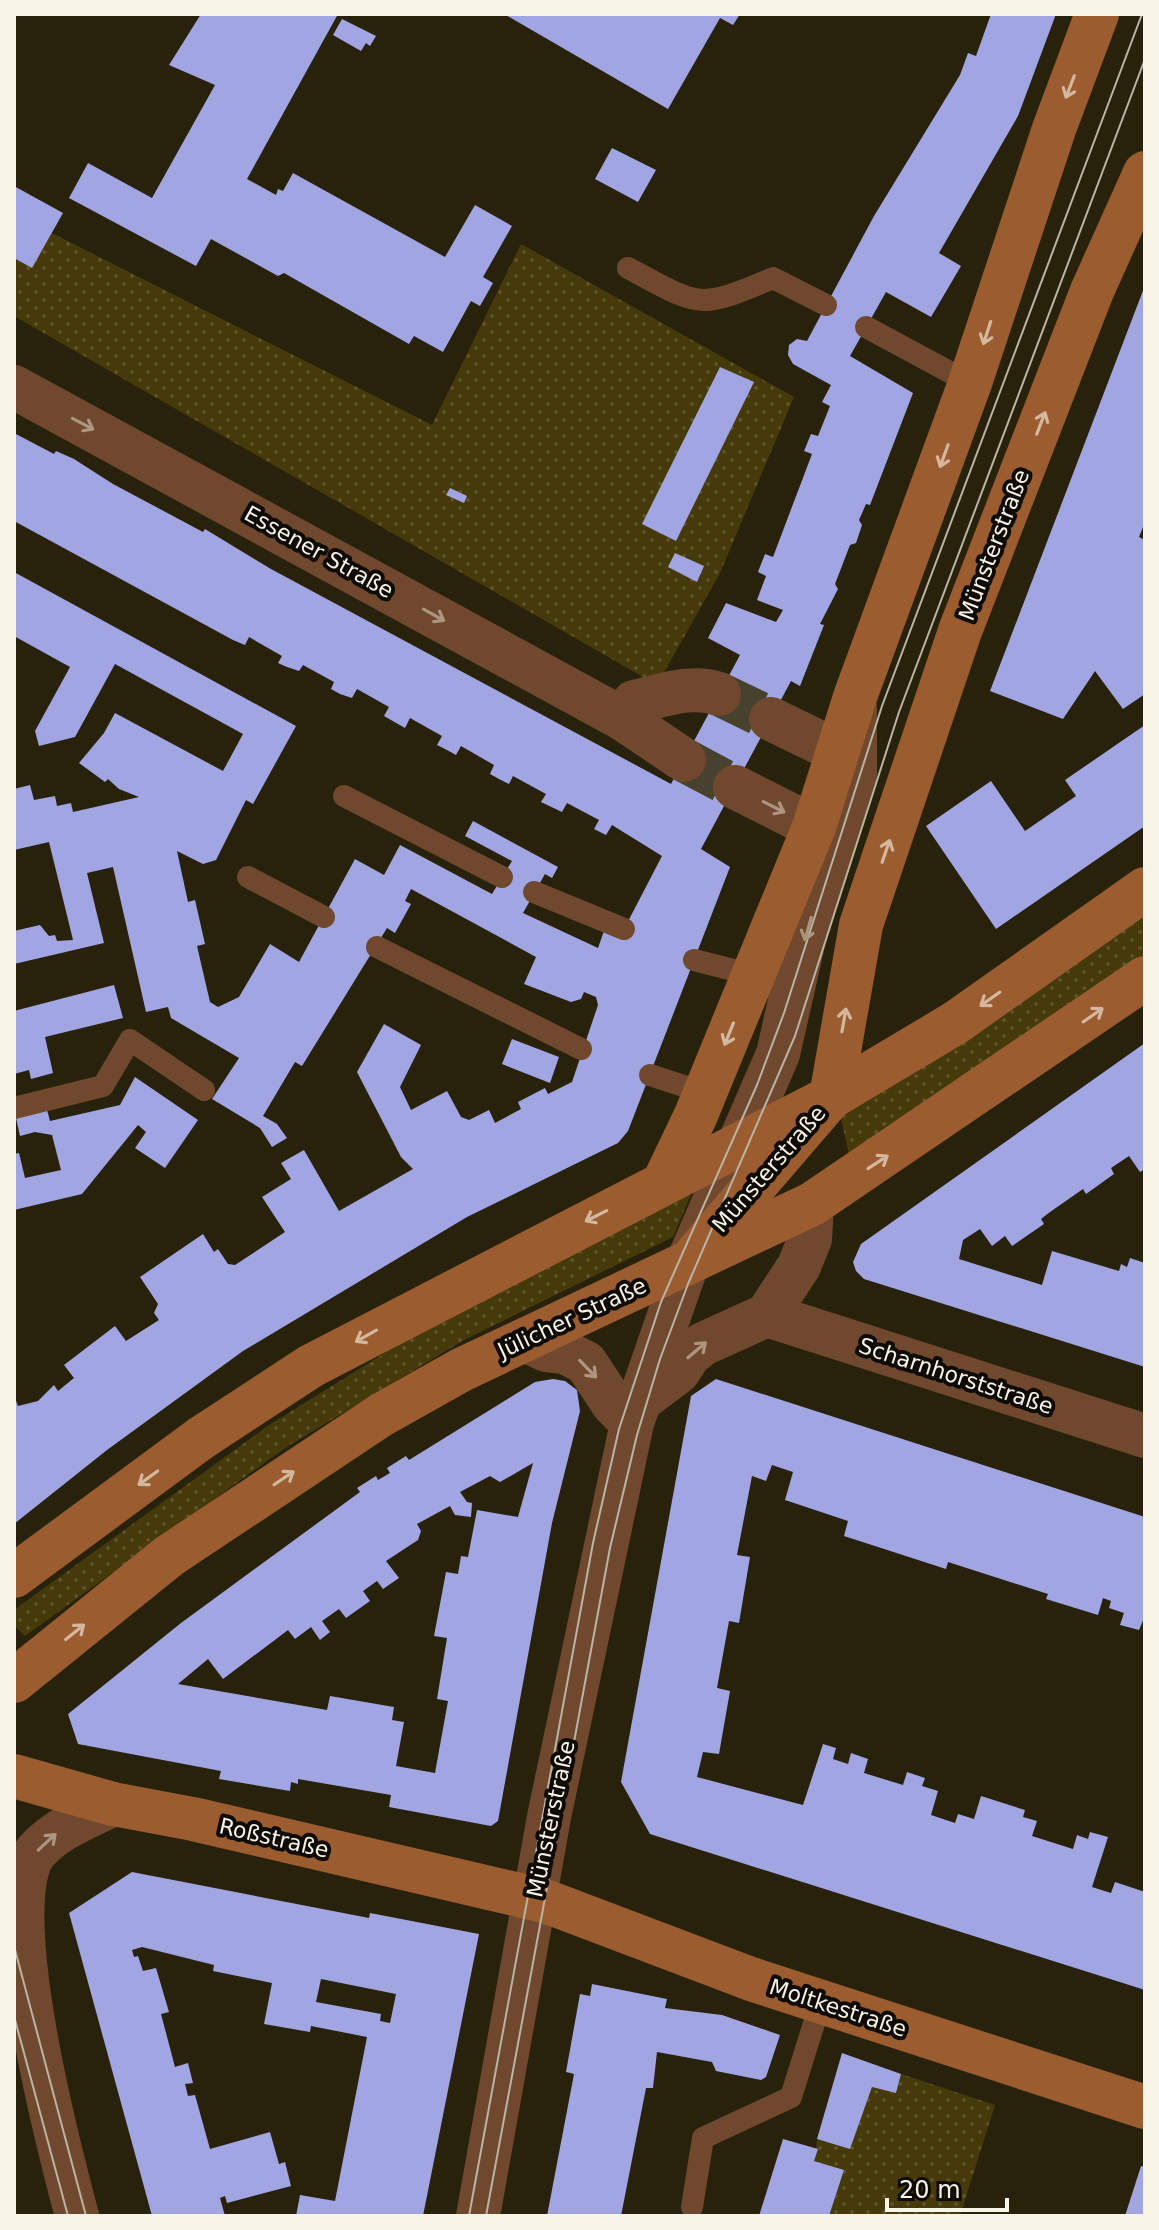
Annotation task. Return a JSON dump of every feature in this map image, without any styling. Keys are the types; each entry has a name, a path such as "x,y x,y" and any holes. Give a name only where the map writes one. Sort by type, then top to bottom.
{"main road":[{"name":"Münsterstraße","path":"665,1180 705,1093 814,827 855,697 970,383 1054,129 1097,14"},
{"name":"Münsterstraße","path":"687,1264 831,1097 861,925 960,631 1092,291 1145,173"},
{"path":"20,1567 201,1438 311,1366 665,1180 831,1097 955,1023 1145,889"},
{"name":"Jülicher Straße","path":"14,1681 169,1556 394,1407 525,1340 812,1204 1145,978"},
{"name":"Roßstraße","path":"14,1776 113,1804 193,1819 534,1898"},
{"name":"Moltkestraße","path":"534,1898 821,2001 1145,2107"}],"street":[{"name":"Essener Straße","path":"14,387 623,719 684,760"},
{"path":"623,719 634,702 686,690 706,689 719,694"},
{"name":"Münsterstraße","path":"778,1054 805,935 855,774 855,697"},
{"path":"771,719 839,752"},
{"path":"735,787 814,827"},
{"name":"Münsterstraße","path":"478,2216 534,1898 636,1413 687,1264 778,1054 861,925"},
{"path":"525,1340 546,1350 565,1352 586,1363 613,1404 636,1413 703,1344 767,1315 799,1266 810,1239 812,1204"},
{"name":"Scharnhorststraße","path":"767,1315 1145,1436"},
{"path":"77,2216 20,2019 18,1960 22,1874 32,1857 52,1835 113,1804"}],"lane":[{"path":"628,268 692,302 721,299 773,278 826,305"},
{"path":"866,327 970,383"},
{"path":"344,796 502,877"},
{"path":"248,877 324,917"},
{"path":"534,892 624,929"},
{"path":"377,947 581,1049"},
{"path":"694,960 753,975"},
{"path":"14,1108 103,1086 130,1040 204,1090"},
{"path":"650,1075 705,1093"},
{"path":"14,1979 20,2019"},
{"path":"692,2207 703,2138 791,2097 821,2001"}],"shaded area":[{"path":"14,214 432,425 521,244 794,397 720,573 657,685 14,316"},
{"path":"1145,905 1145,956 1047,1026 849,1155 840,1114"},
{"path":"693,1190 673,1237 464,1340 285,1448 25,1636 14,1625 14,1610 269,1425 446,1315"},
{"path":"901,2074 995,2105 960,2216 829,2216 844,2171 814,2161 817,2139 850,2148 872,2087 896,2093"}],"building":[{"path":"201,14 338,14 247,179 276,195 278,189 283,191 293,173 445,257 475,205 512,226 483,277 493,283 480,306 471,301 443,352 414,336 409,344 284,273 278,276 211,239 196,266 69,198 88,163 152,198 215,85 169,65"},
{"path":"504,14 740,14 733,25 720,18 668,109"},
{"path":"991,14 1056,14 1018,116 939,253 961,266 931,317 886,292 850,356 913,393 870,505 866,504 859,520 862,525 856,543 850,545 835,584 838,589 820,624 824,625 800,686 791,681 701,849 730,867 628,1131 618,1143 467,1217 243,1351 107,1450 14,1524 14,1395 18,1406 38,1401 54,1385 58,1391 74,1378 64,1365 115,1326 126,1341 159,1320 154,1313 158,1304 140,1277 203,1234 214,1252 218,1249 228,1264 235,1265 285,1232 262,1197 291,1179 281,1163 304,1150 339,1211 413,1169 401,1157 357,1072 384,1024 421,1045 400,1087 411,1110 447,1091 461,1117 469,1120 489,1110 495,1123 521,1109 518,1102 545,1088 548,1094 572,1082 598,1005 596,997 584,992 581,999 571,1002 524,984 536,957 411,889 405,901 411,904 395,933 387,928 302,1066 295,1062 263,1116 277,1124 287,1138 272,1147 260,1128 212,1099 239,1058 171,1018 168,1007 146,1012 113,867 87,873 104,943 14,964 14,931 40,925 49,936 55,935 57,941 73,940 49,842 14,850 14,789 30,785 34,800 55,796 57,806 71,803 73,812 139,797 119,789 108,779 105,782 79,763 104,733 115,713 223,771 243,734 115,664 75,737 39,746 35,731 70,667 14,636 14,572 296,726 253,804 246,800 216,860 203,864 177,851 188,902 195,900 205,944 197,946 210,1002 218,1007 239,997 270,944 299,962 355,859 384,875 400,845 492,894 512,861 465,836 473,821 558,867 552,878 545,874 523,913 598,948 604,931 623,931 662,856 612,825 606,835 594,829 599,820 567,803 562,812 541,802 546,794 513,776 509,784 499,779 490,774 494,765 461,746 456,755 437,745 442,736 410,718 405,728 384,716 389,707 357,689 352,698 340,694 331,689 334,682 303,665 299,671 278,663 282,656 249,637 245,645 233,640 14,521 14,433 54,454 56,451 74,459 113,484 203,532 205,529 271,569 671,784 740,655 708,638 726,603 776,622 783,610 757,600 766,576 758,572 765,554 773,557 812,454 804,451 811,434 818,436 830,406 822,402 831,385 793,364 788,355 789,345 797,339 807,341 874,216 960,75 968,53 976,56"},
{"path":"342,19 376,36 370,46 366,43 361,51 333,35"},
{"path":"612,148 656,170 638,202 595,179"},
{"path":"14,186 63,213 32,268 14,258"},
{"path":"1144,288 1145,522 1139,537 1145,540 1145,694 1123,709 1095,671 1063,719 990,691"},
{"path":"720,367 754,382 676,541 642,524"},
{"path":"450,488 467,496 464,503 446,495"},
{"path":"675,553 704,566 697,582 668,567"},
{"path":"1145,725 1145,826 996,929 926,826 991,781 1025,831 1076,796 1065,780"},
{"path":"114,985 123,1018 45,1037 53,1073 31,1079 29,1070 14,1074 14,1011"},
{"path":"512,1039 559,1057 550,1083 502,1064"},
{"path":"1145,1043 1145,1169 1140,1172 1129,1156 1111,1168 1114,1174 1086,1194 1083,1189 1050,1212 1041,1219 1044,1224 1012,1246 1005,1236 992,1246 980,1229 963,1240 959,1259 1042,1285 1052,1251 1119,1271 1121,1264 1127,1267 1130,1258 1145,1263 1145,1367 864,1279 856,1271 853,1262 861,1244"},
{"path":"135,1077 198,1120 165,1168 135,1148 146,1132 138,1125 82,1194 14,1210 14,1154 19,1153 25,1178 61,1170 52,1135 35,1132 20,1136 16,1118 47,1110 50,1121 120,1105"},
{"path":"716,1379 1145,1517 1145,1616 1139,1630 1120,1625 1124,1613 1109,1608 1111,1601 1103,1598 1098,1615 1046,1599 1048,1594 948,1562 946,1569 844,1536 848,1521 785,1500 793,1472 772,1465 766,1481 752,1476 737,1555 750,1557 739,1623 729,1621 717,1688 730,1691 719,1754 703,1752 697,1777 803,1805 823,1744 836,1748 833,1759 848,1764 851,1753 868,1759 864,1773 903,1785 907,1772 925,1778 922,1786 938,1791 931,1815 955,1823 958,1814 974,1819 981,1796 1025,1810 1023,1817 1037,1821 1032,1836 1073,1849 1077,1835 1088,1839 1090,1832 1108,1837 1092,1887 1111,1893 1115,1882 1145,1892 1145,1990 650,1834 621,1782 691,1396"},
{"path":"565,1381 577,1390 580,1411 552,1523 498,1821 491,1826 389,1807 391,1795 298,1779 298,1784 291,1782 290,1791 219,1779 221,1771 78,1744 68,1714 181,1623 360,1492 357,1488 376,1476 378,1480 390,1473 387,1468 406,1456 409,1460 535,1382","holes":["533,1463 518,1517 477,1510 468,1557 461,1556 458,1574 446,1572 434,1636 447,1638 437,1699 448,1701 435,1773 396,1766 404,1722 392,1720 394,1707 330,1696 327,1710 178,1684 208,1659 223,1679 288,1630 295,1639 311,1627 320,1640 330,1632 322,1621 339,1609 346,1618 370,1601 363,1591 377,1581 383,1589 399,1578 386,1561 418,1540 421,1531 417,1524 450,1506 455,1515 471,1517 472,1503 467,1502 460,1492 490,1476 500,1482"]},
{"path":"132,1872 369,1918 370,1913 479,1934 423,2216 296,2216 300,2195 335,2201 367,2037 311,2026 310,2032 264,2024 272,1983 213,1971 214,1965 142,1947 132,1950 134,1957 138,1956 143,1971 156,1968 169,2012 161,2014 175,2067 188,2063 193,2083 185,2084 188,2096 195,2095 210,2149 270,2132 279,2164 285,2162 291,2186 227,2203 225,2196 220,2198 225,2216 152,2216 69,1913","holes":["321,1979 396,1994 390,2023 380,2021 381,2014 316,2002"]},
{"path":"592,1984 667,1999 665,2008 722,2015 780,2035 766,2077 761,2080 716,2071 712,2062 657,2052 653,2088 646,2088 621,2216 547,2216 574,2074 566,2072 580,1994 590,1996"},
{"path":"842,2053 901,2074 896,2093 872,2087 850,2149 817,2139"},
{"path":"783,2139 818,2149 814,2161 844,2170 829,2216 759,2216"},
{"path":"1141,2166 1145,2167 1145,2216 1125,2216"}],"tunnel":[{"path":"719,694 771,719"},
{"path":"684,760 735,787"}],"tram line":[{"path":"469,2216 593,1543 619,1429 661,1302 757,1085 784,1013 882,706 1142,14"},
{"path":"486,2216 610,1548 637,1435 660,1359 688,1284 795,1036 899,712 1145,59"},
{"path":"14,1946 86,2216"},
{"path":"14,2016 68,2216"}]}
